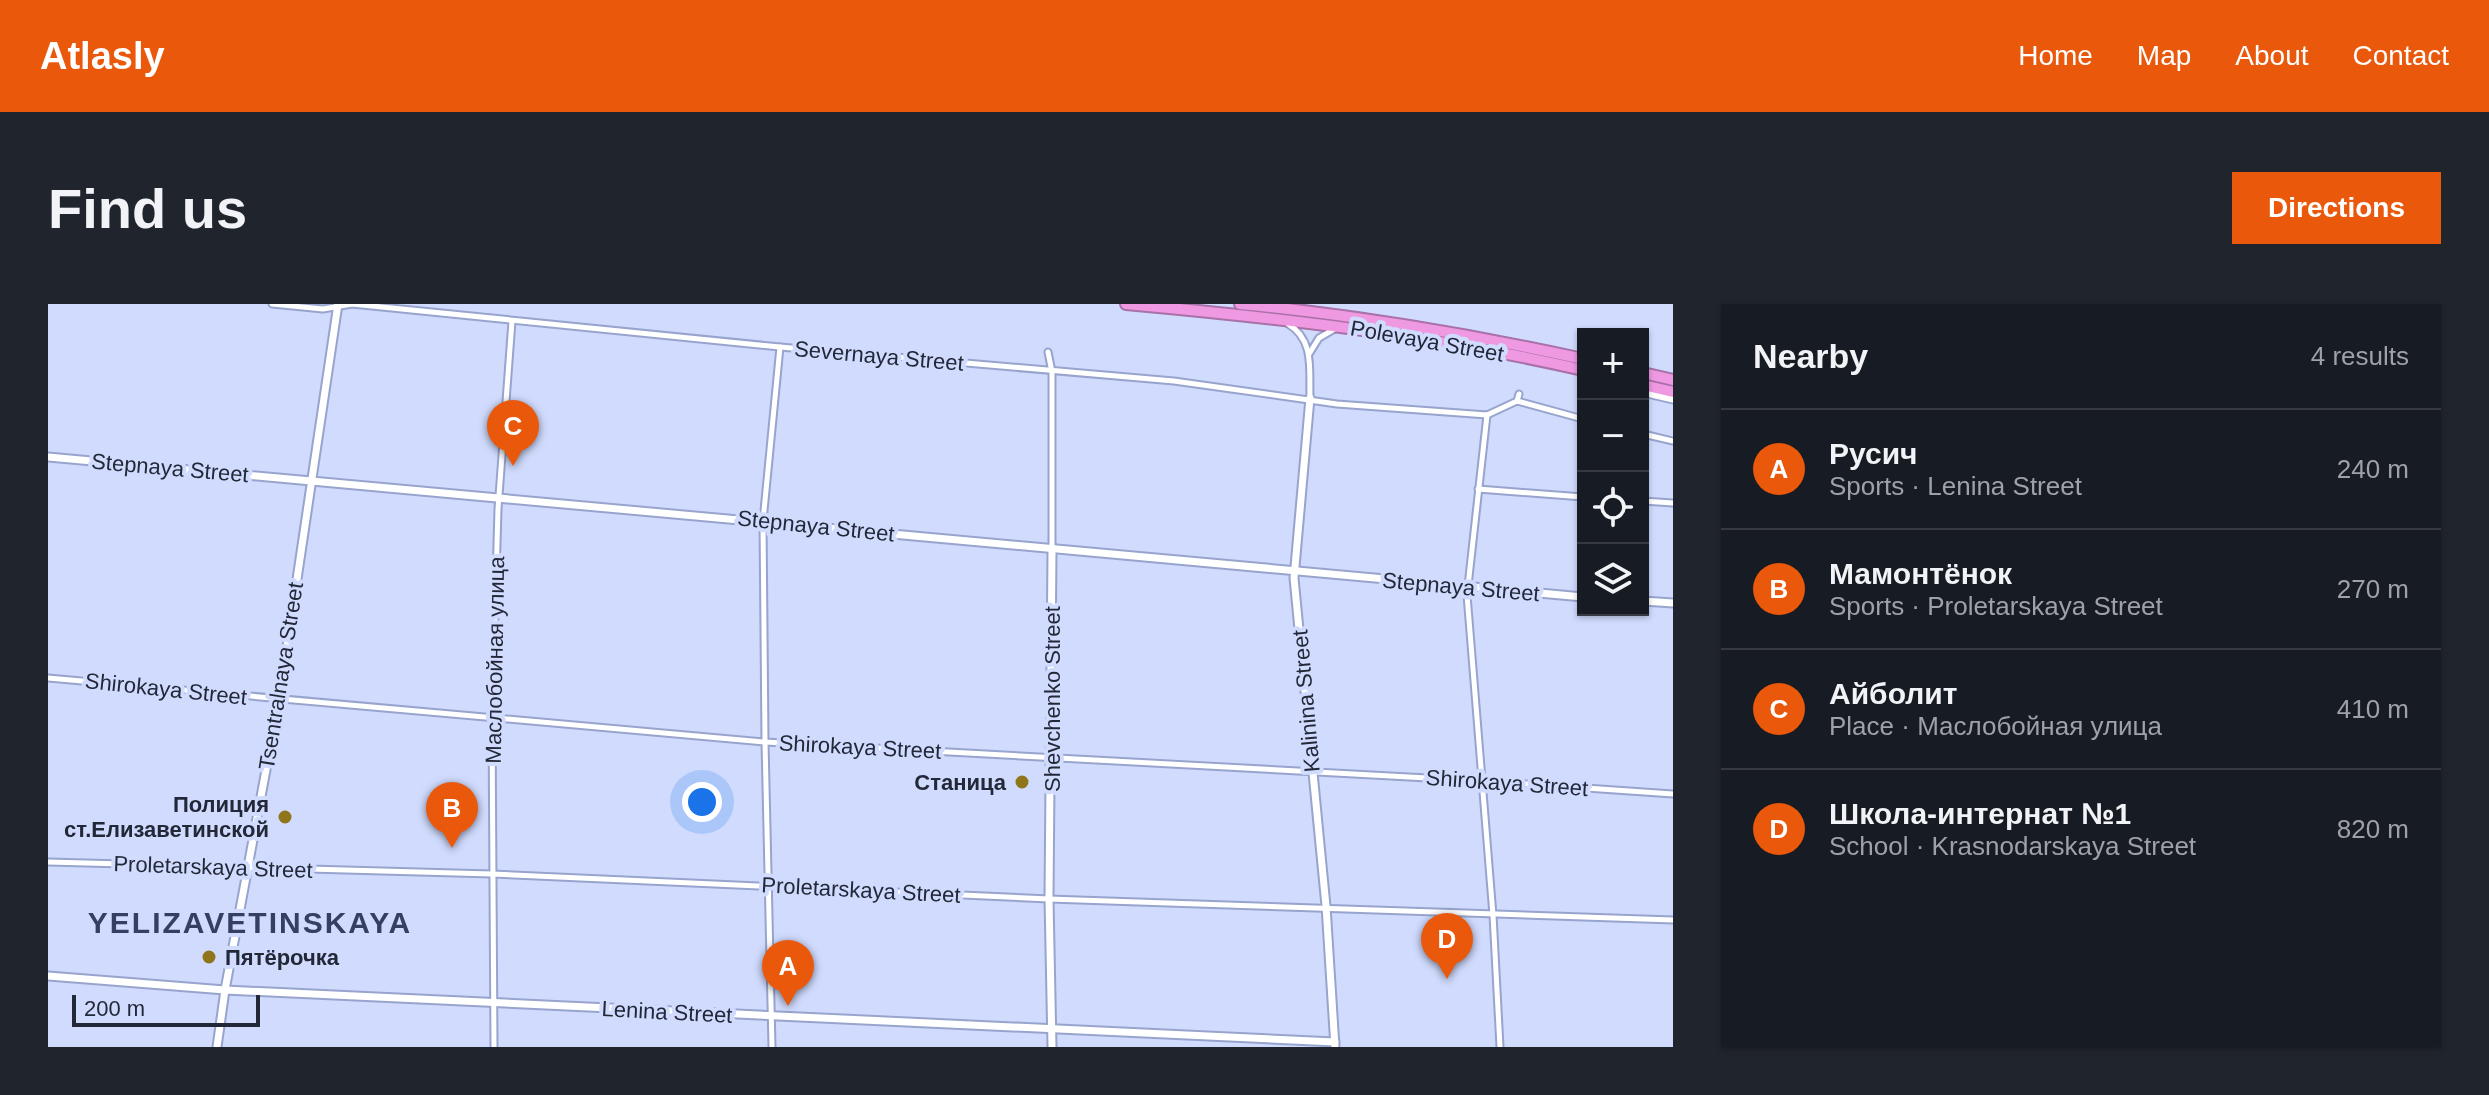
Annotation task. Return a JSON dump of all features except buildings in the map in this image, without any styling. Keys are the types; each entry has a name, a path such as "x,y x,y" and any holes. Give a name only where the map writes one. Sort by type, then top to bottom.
{"highway":[{"name":"Polevaya Street","path":"1126,304 1350,327 1577,370"},
{"name":"Polevaya Street","path":"1240,304 1296,307 1468,334 1577,358"},
{"path":"1649,374 1673,380"},
{"path":"1649,386 1673,392"}],"street":[{"name":"Severnaya Street","path":"272,304 323,309 352,304 780,347 1174,381 1337,404 1487,415"},
{"name":"Tsentralnaya Street","path":"217,1047 279,700 337,305"},
{"path":"1271,317 1291,325 1301,334 1309,355"},
{"name":"Маслобойная улица","path":"494,1047 492,718 500,497 512,321"},
{"path":"1309,355 1326,332 1350,327"},
{"path":"772,1047 763,521 780,347"},
{"name":"Shevchenko Street","path":"1048,352 1052,372 1049,899 1052,1047"},
{"name":"Kalinina Street","path":"1309,355 1310,398 1294,571 1326,906 1335,1044"},
{"path":"1649,393 1673,399"},
{"path":"1500,1047 1468,588 1487,415 1518,398 1577,417"},
{"path":"1649,435 1673,441"},
{"name":"Stepnaya Street","path":"48,457 1577,597"},
{"path":"1478,489 1577,497"},
{"path":"1649,501 1673,503"},
{"path":"1649,601 1673,603"},
{"name":"Shirokaya Street","path":"48,678 765,742 1673,794"},
{"name":"Proletarskaya Street","path":"48,862 492,874 1049,899 1673,920"},
{"name":"Lenina Street","path":"48,976 225,990 1335,1044"}],"place":[{"name":"Айболит","path":"513,466"},
{"name":"Станица","path":"1022,782"},
{"name":"Полиция ст.Елизаветинской","path":"285,817"},
{"name":"Мамонтёнок","path":"452,848"},
{"name":"Пятёрочка","path":"209,957"},
{"name":"Школа-интернат №1","path":"1447,979"},
{"name":"Русич","path":"788,1006"}],"district":[{"name":"YELIZAVETINSKAYA","path":"250,922"}]}
